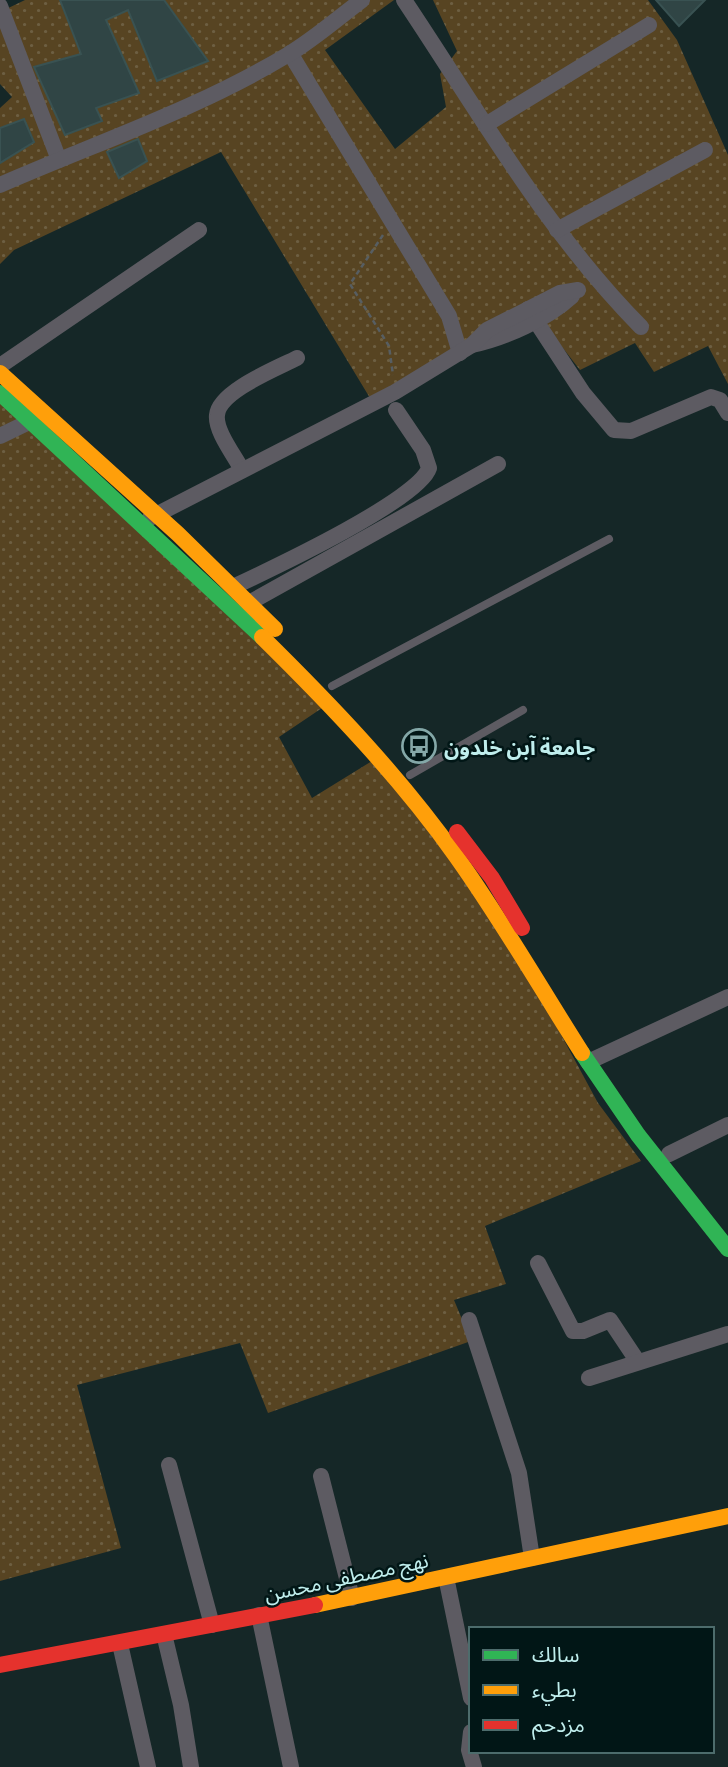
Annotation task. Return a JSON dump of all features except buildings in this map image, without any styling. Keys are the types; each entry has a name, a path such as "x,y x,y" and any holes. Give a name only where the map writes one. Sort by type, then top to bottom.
{"main road":[{"path":"0,373 233,587 332,686 410,775 492,878 646,1146 728,1249"},
{"path":"0,393 142,523 331,705 430,822 595,1059 728,1227"},
{"name":"نهج مصطفى محسن","path":"0,1665 352,1598 728,1518"}],"street":[{"path":"0,185 146,124 290,54 362,0"},
{"path":"404,0 557,230 596,280 640,327"},
{"path":"0,6 59,160"},
{"path":"487,124 649,25"},
{"path":"290,54 393,221 466,349"},
{"path":"557,230 705,150"},
{"path":"0,366 199,230"},
{"path":"142,523 395,392 466,349 491,341 532,314 565,303 578,290 596,280"},
{"path":"532,314 583,394 614,430 620,433 631,431 711,397 720,400 728,413"},
{"path":"242,470 218,425 217,415 221,404 246,385 297,358"},
{"path":"233,587 344,530 420,483 429,468 427,457 396,410"},
{"path":"0,436 31,421"},
{"path":"249,603 498,464"},
{"path":"595,1059 728,997"},
{"path":"669,1154 728,1125"},
{"path":"538,1263 573,1331 583,1331 610,1320 638,1362"},
{"path":"469,1320 519,1473 532,1558"},
{"path":"589,1378 728,1334"},
{"path":"169,1465 212,1625"},
{"path":"321,1476 352,1598"},
{"path":"446,1577 469,1688"},
{"path":"258,1615 290,1767"},
{"path":"164,1634 181,1704 191,1767"},
{"path":"120,1644 148,1767"}],"lane":[{"path":"332,686 609,539"},
{"path":"410,775 523,710"}],"path":[{"path":"393,221 350,284 389,346 395,392"}],"shaded area":[{"path":"25,0 394,0 325,50 395,149 446,107 440,74 457,51 433,0 648,0 677,40 728,155 728,384 708,346 654,372 635,343 580,370 552,334 528,323 370,398 221,152 14,250 0,264 0,108 12,97 0,84 0,12"},
{"path":"0,403 325,706 279,737 312,798 372,761 464,871 526,970 598,1103 641,1161 485,1226 506,1284 454,1300 471,1341 268,1413 240,1343 77,1385 121,1548 0,1581"}],"traffic: fast":[{"path":"0,393 262,637"},
{"path":"582,1053 638,1135 728,1249"}],"traffic: slow":[{"path":"0,373 178,534 275,629"},
{"path":"262,637 364,742 412,798 489,904 582,1053"},
{"path":"315,1605 728,1516"}],"traffic: jam":[{"path":"457,832 492,878 522,928"},
{"path":"0,1665 315,1605"}],"place":[{"name":"جامعة آبن خلدون","path":"419,746"}]}
